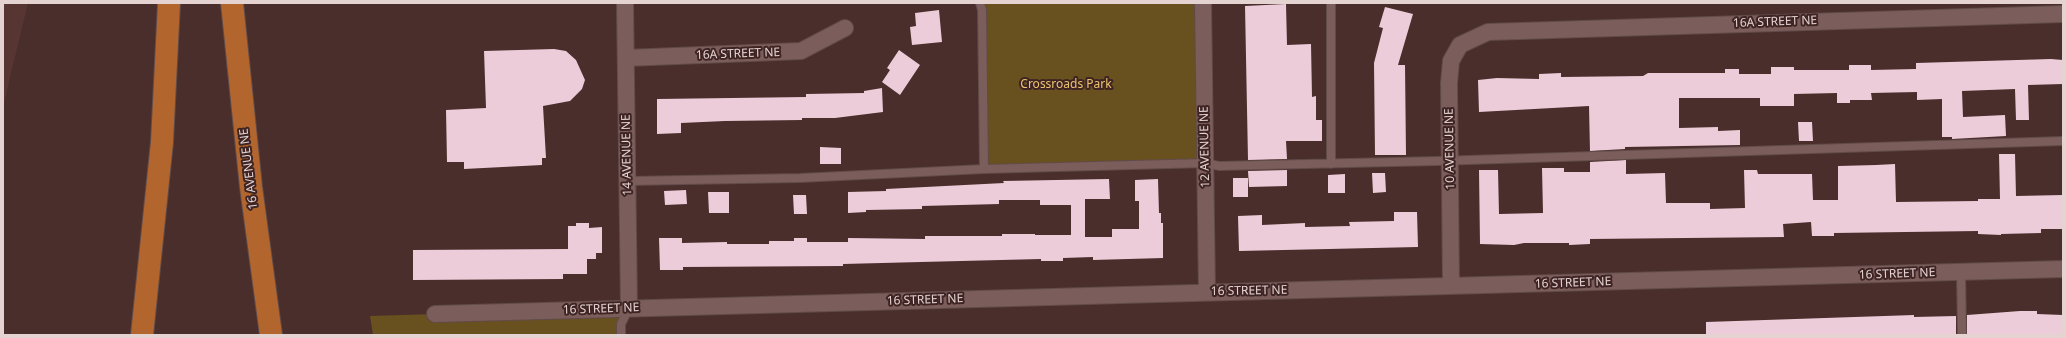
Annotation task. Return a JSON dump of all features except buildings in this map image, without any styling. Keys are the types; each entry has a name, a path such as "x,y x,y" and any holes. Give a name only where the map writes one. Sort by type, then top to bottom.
{"highway":[{"path":"142,335 162,142 169,3"},
{"name":"16 AVENUE NE","path":"232,3 250,179 271,335"}],"street":[{"name":"14 AVENUE NE","path":"625,3 629,308"},
{"name":"12 AVENUE NE","path":"1203,3 1207,292"},
{"name":"16A STREET NE","path":"1488,32 1988,9 2063,14"},
{"name":"16A STREET NE","path":"626,58 800,51 845,28"},
{"name":"10 AVENUE NE","path":"1451,286 1449,83 1451,61 1460,45 1488,32"},
{"name":"16 STREET NE","path":"434,314 2063,269"}],"lane":[{"path":"980,3 982,10 984,169"},
{"path":"1331,3 1331,164"},
{"path":"628,181 800,178 984,169 1206,163 1219,166 1450,161 2063,141"},
{"path":"1961,272 1962,335"},
{"path":"621,335 621,324 629,308"}],"shaded area":[{"path":"3,3 28,3 3,107"}],"green space":[{"name":"Crossroads Park","path":"980,3 1203,3 1206,163 984,169"},
{"path":"629,308 621,335 373,335 370,316"}]}
